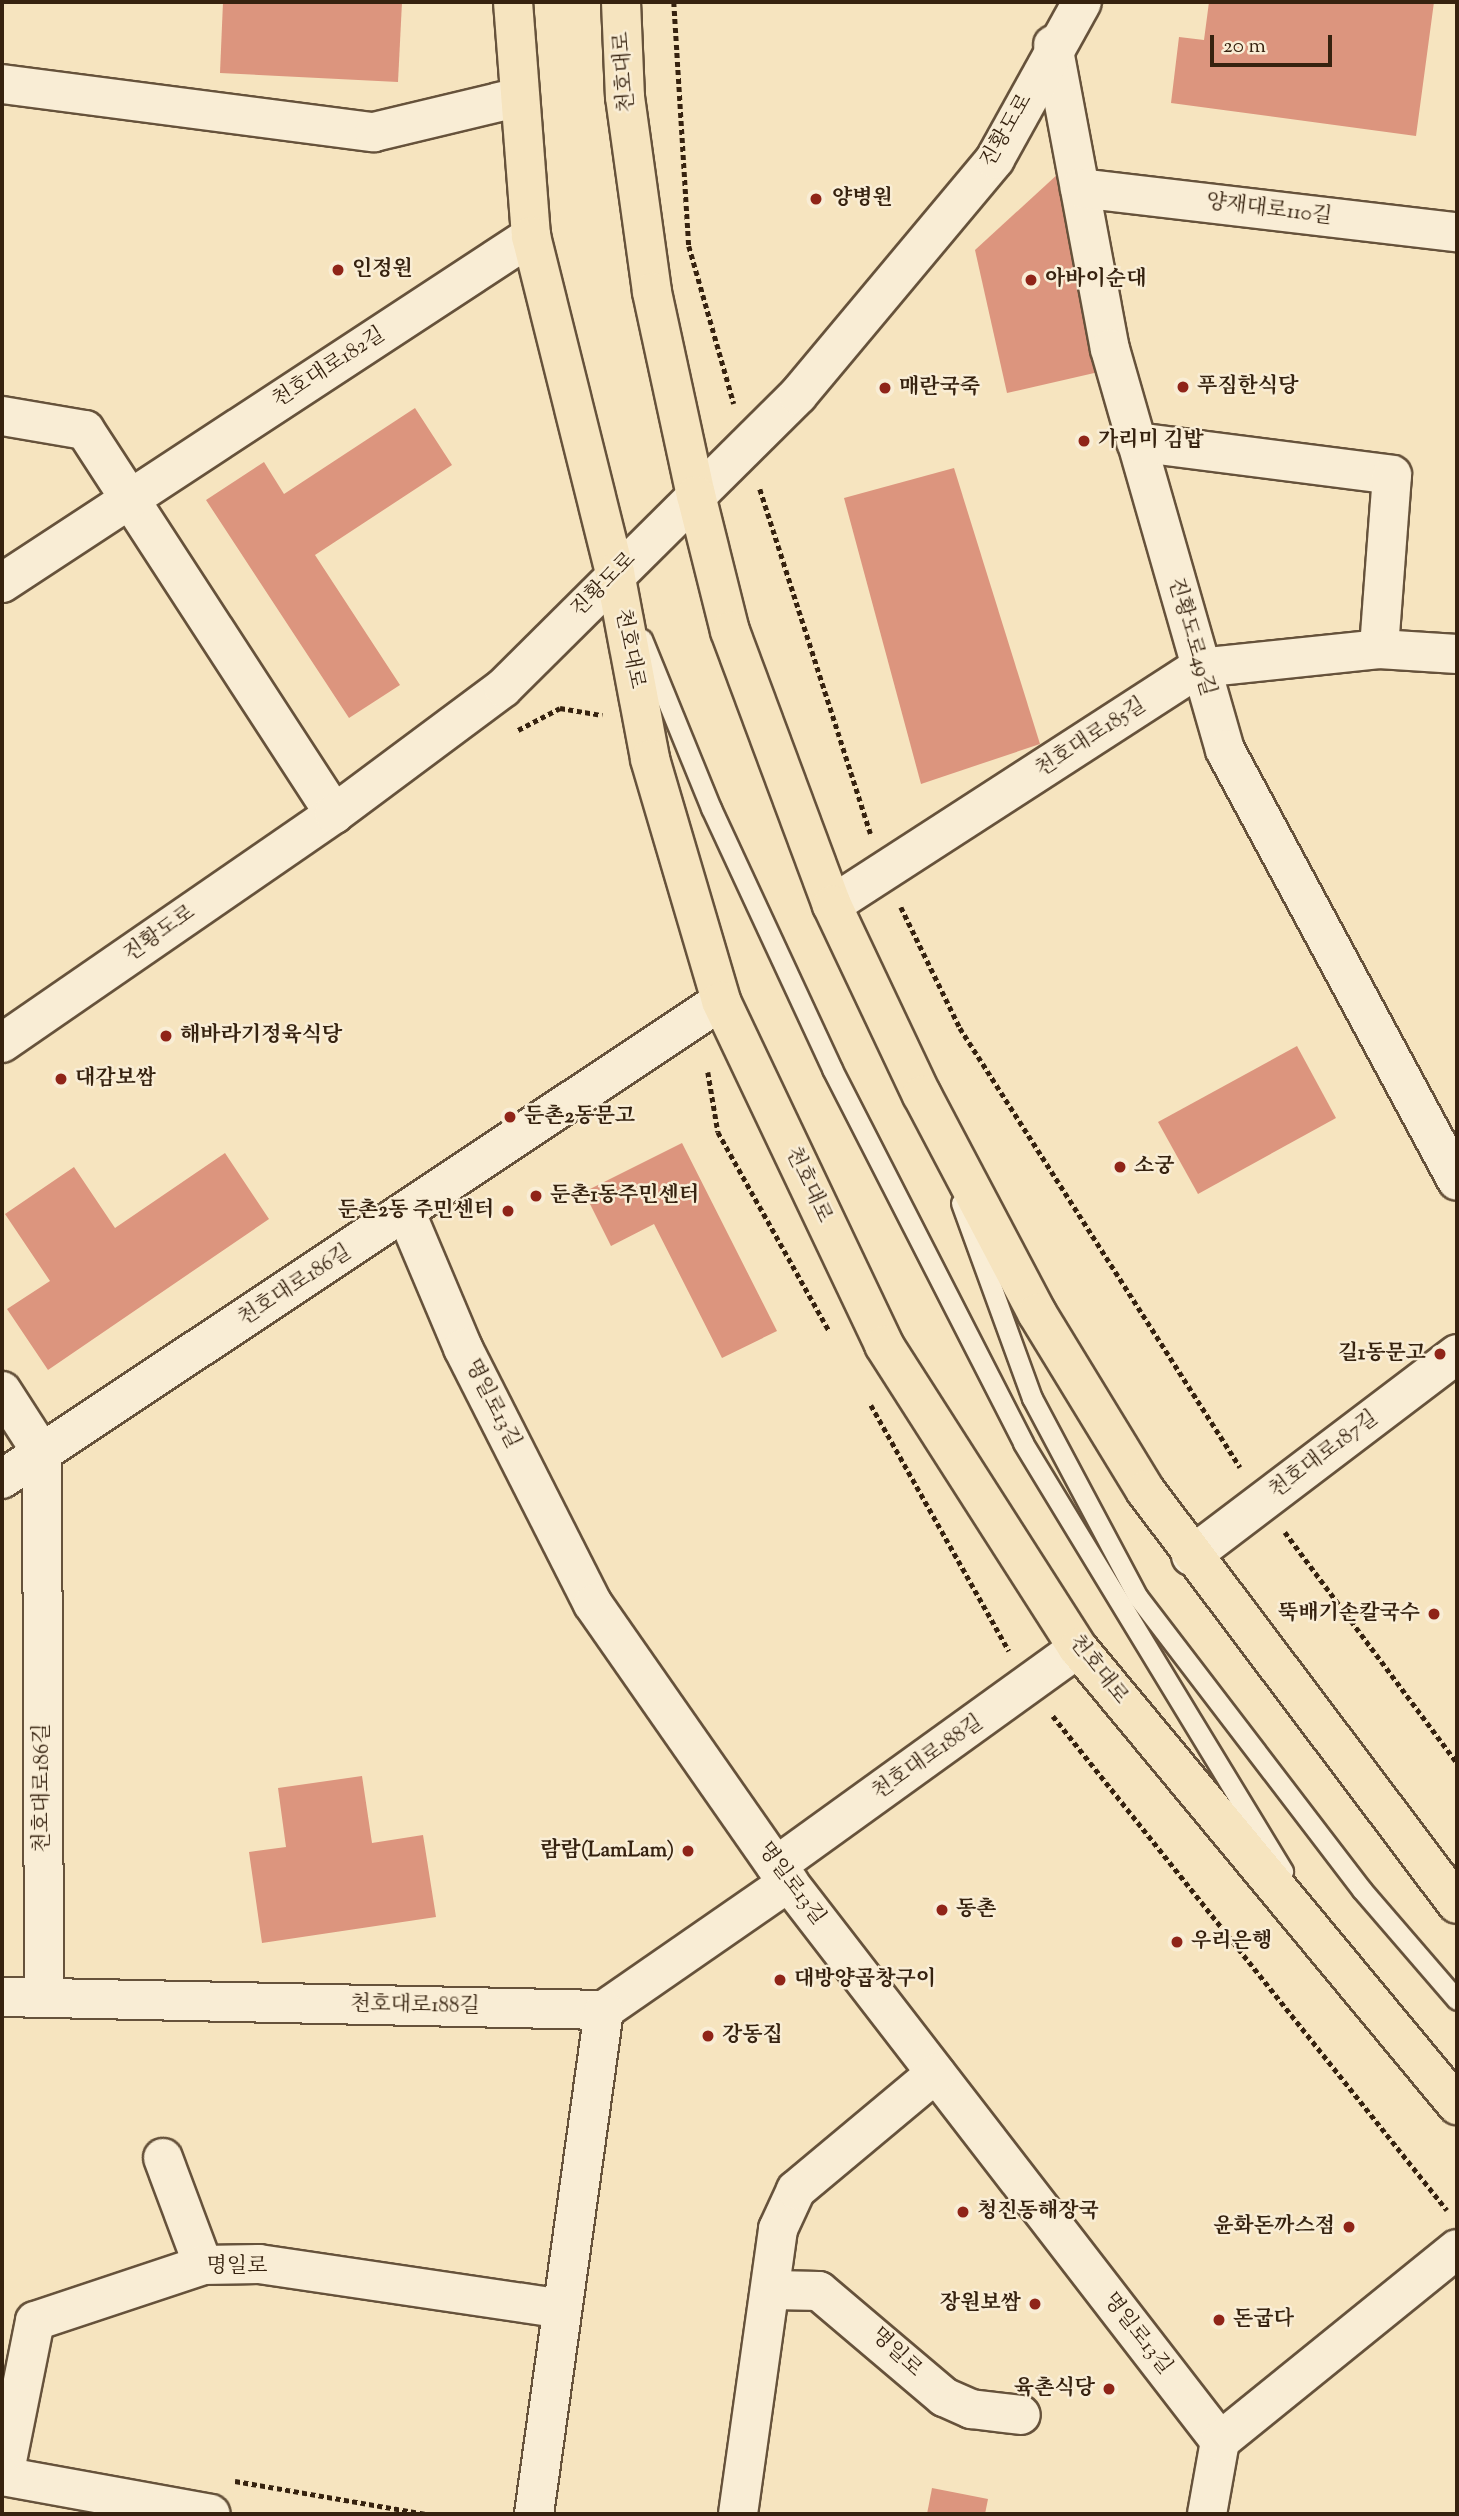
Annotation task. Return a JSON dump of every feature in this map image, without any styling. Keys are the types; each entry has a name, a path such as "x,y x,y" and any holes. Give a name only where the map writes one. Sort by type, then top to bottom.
{"main road":[{"name":"천호대로","path":"513,2 516,98 531,236 615,573 650,759 721,1001 884,1345 1078,1648 1457,2105"},
{"name":"천호대로","path":"621,2 625,97 652,292 696,495 730,631 832,905 922,1095 1037,1313 1191,1556 1457,1904"}],"street":[{"name":"진황도로","path":"2,1043 334,814 503,688 615,573 798,395 995,159 1053,46 1082,2"},
{"name":"진황도로49길","path":"1053,46 1110,349 1199,668 1225,750 1457,1181"},
{"path":"2,84 374,132 516,98"},
{"name":"양재대로110길","path":"1080,188 1457,232"},
{"name":"천호대로182길","path":"2,583 531,236"},
{"path":"2,416 85,430 334,814"},
{"path":"1136,442 1392,475 1379,649"},
{"name":"천호대로185길","path":"832,905 1199,668 1379,649 1457,654"},
{"name":"천호대로186길","path":"2,1479 406,1213 645,1046 721,1001"},
{"name":"명일로13길","path":"406,1213 463,1348 593,1604 782,1874 1220,2441"},
{"name":"천호대로187길","path":"1191,1556 1457,1354"},
{"path":"2,1391 42,1453"},
{"name":"천호대로186길","path":"42,1453 44,1998"},
{"name":"천호대로188길","path":"2,1997 604,2010 1078,1648"},
{"path":"534,2514 604,2010"},
{"path":"738,2514 774,2290 778,2229 796,2190 936,2073"},
{"path":"163,2158 203,2265"},
{"path":"1207,2514 1220,2441 1457,2249"},
{"name":"명일로","path":"212,2514 3,2476 35,2321 203,2265 259,2264 562,2309"},
{"name":"명일로","path":"774,2290 820,2291 944,2397 971,2409 1021,2415"}],"lane":[{"path":"615,573 710,808 826,1056 1023,1443 1336,1958"},
{"path":"922,1095 1032,1398 1138,1597 1362,1890 1457,2000"}],"path":[{"path":"674,2 689,246 746,446 884,872 960,1028 1263,1502 1457,1763"}],"building":[{"path":"223,2 402,2 398,82 220,73"},
{"path":"1209,2 1434,2 1416,136 1171,103 1179,37 1204,40"},
{"path":"1059,173 1103,371 1007,393 975,250"},
{"path":"415,408 452,465 315,555 400,685 349,718 206,500 264,462 284,494"},
{"path":"954,468 1040,744 921,784 844,498"},
{"path":"1297,1046 1336,1118 1198,1194 1158,1122"},
{"path":"682,1143 777,1331 722,1358 654,1224 611,1246 584,1192"},
{"path":"225,1153 269,1219 48,1370 7,1309 50,1281 5,1214 74,1167 115,1228"},
{"path":"362,1776 372,1843 423,1835 436,1917 262,1943 249,1852 286,1847 278,1788"},
{"path":"932,2488 988,2499 985,2514 927,2514"}],"place":[{"name":"양병원","path":"816,199"},
{"name":"인정원","path":"338,270"},
{"name":"아바이순대","path":"1031,280"},
{"name":"푸짐한식당","path":"1183,387"},
{"name":"매란국죽","path":"885,388"},
{"name":"가리미 김밥","path":"1084,441"},
{"name":"해바라기정육식당","path":"166,1036"},
{"name":"대감보쌈","path":"61,1079"},
{"name":"둔촌2동문고","path":"510,1117"},
{"name":"소궁","path":"1120,1167"},
{"name":"둔촌1동주민센터","path":"536,1196"},
{"name":"둔촌2동 주민센터","path":"508,1211"},
{"name":"길1동문고","path":"1440,1354"},
{"name":"뚝배기손칼국수","path":"1434,1614"},
{"name":"람람(LamLam)","path":"688,1851"},
{"name":"동촌","path":"942,1910"},
{"name":"우리은행","path":"1177,1942"},
{"name":"대방양곱창구이","path":"780,1980"},
{"name":"강동집","path":"708,2036"},
{"name":"청진동해장국","path":"963,2212"},
{"name":"윤화돈까스점","path":"1349,2227"},
{"name":"장원보쌈","path":"1035,2304"},
{"name":"돈굽다","path":"1219,2320"},
{"name":"육촌식당","path":"1109,2389"}]}
